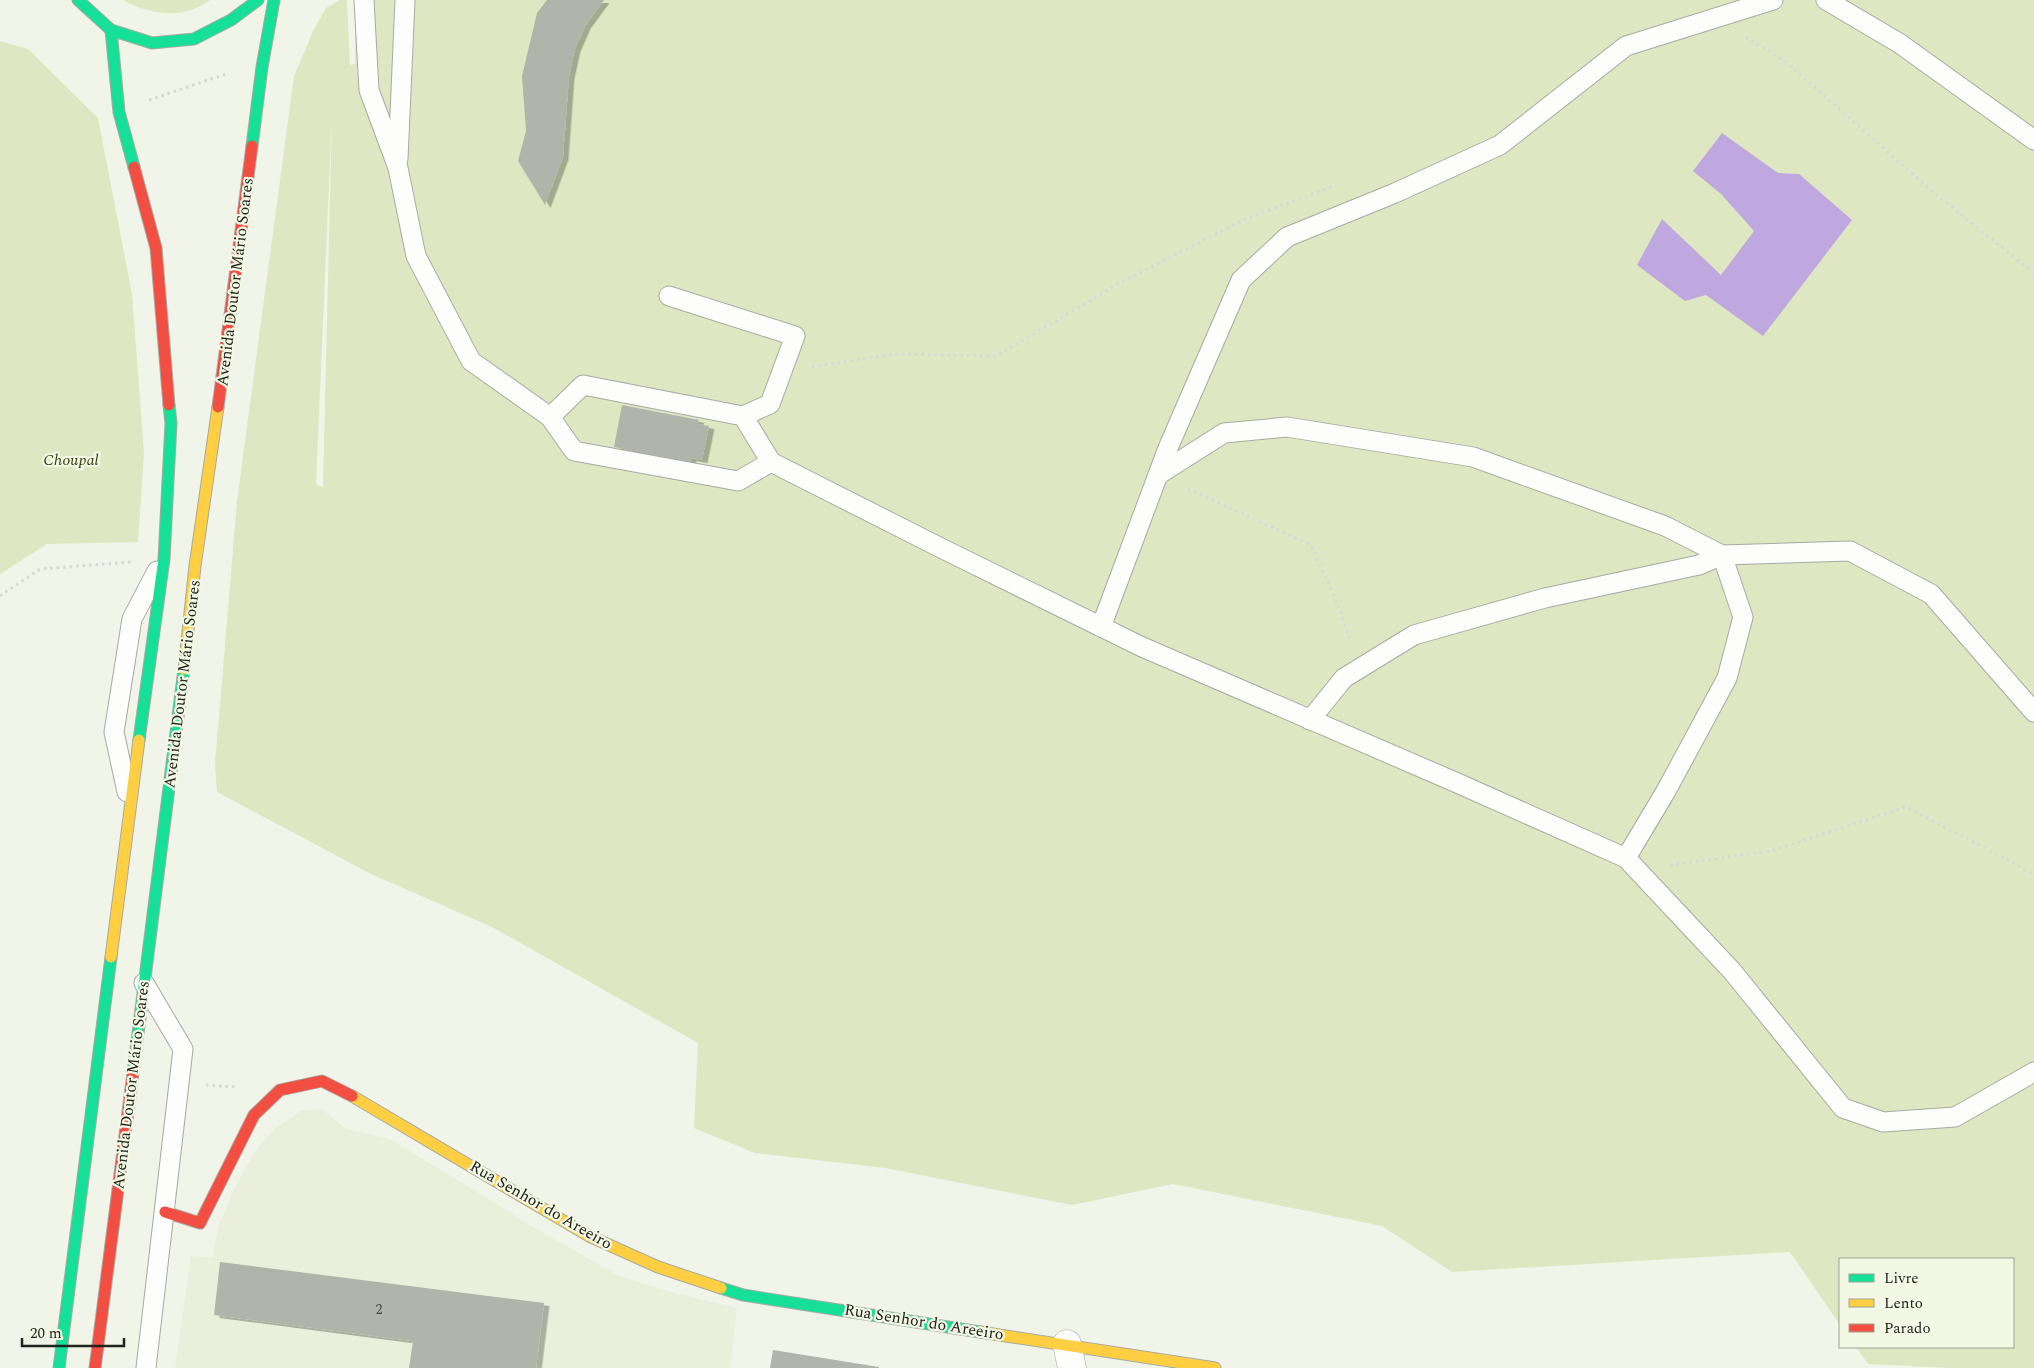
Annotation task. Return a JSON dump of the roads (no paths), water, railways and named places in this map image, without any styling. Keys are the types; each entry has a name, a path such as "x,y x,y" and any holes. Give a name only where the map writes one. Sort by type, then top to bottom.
{"main road":[{"path":"76,1 111,30 152,43 194,39 231,20 258,0"},
{"name":"Avenida Doutor Mário Soares","path":"95,1368 186,657 195,566 210,478 262,67 274,0"},
{"name":"Avenida Doutor Mário Soares","path":"59,1368 130,806 164,559 170,423 156,248 119,112 111,30"},
{"name":"Rua Senhor do Areeiro","path":"165,1212 200,1223 254,1115 280,1090 322,1081 371,1106 589,1236 658,1267 743,1295 1069,1356 1215,1368"}],"lane":[{"path":"364,0 368,90 398,168 416,256 471,361 550,417 574,451 738,481 771,462"},
{"path":"398,168 405,0"},
{"path":"1101,627 1158,475 1241,280 1287,237 1395,193 1500,145 1626,46 1773,0"},
{"path":"1826,0 1899,43 2034,140"},
{"path":"550,417 584,385 743,416 770,404 795,336 669,296"},
{"path":"743,416 771,462 1101,627 1631,864 1732,970 1843,1108 1883,1122 1955,1117 2034,1072"},
{"path":"1158,475 1224,433 1287,427 1473,457 1665,526 1722,555 1743,616 1727,678 1666,791 1631,864"},
{"path":"1310,720 1344,678 1414,635 1545,598 1700,565 1722,555 1850,552 1931,594 2034,712"},
{"path":"130,806 114,732 132,618 164,559"},
{"path":"144,983 183,1049 146,1368"}],"park label":[{"name":"Choupal","path":"71,460"}]}
